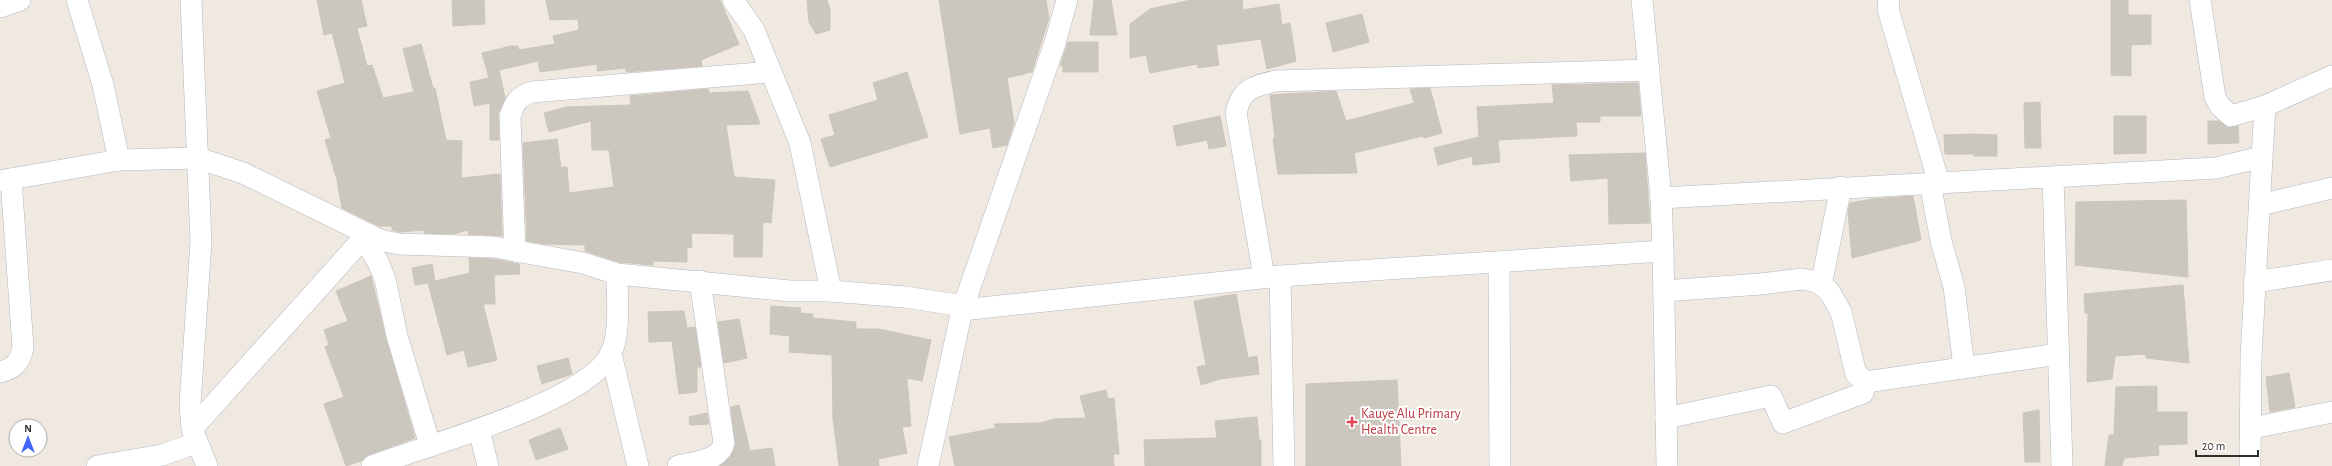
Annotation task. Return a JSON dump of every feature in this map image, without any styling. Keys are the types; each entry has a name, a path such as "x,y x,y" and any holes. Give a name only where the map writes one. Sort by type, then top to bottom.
{"street":[{"path":"0,7 20,0"},
{"path":"77,0 103,85 119,160"},
{"path":"190,0 201,242 190,404 194,436 207,466"},
{"path":"734,0 754,30 800,144 831,291"},
{"path":"928,466 962,310 1055,43 1067,0"},
{"path":"1642,0 1661,198 1667,466"},
{"path":"1889,0 1888,9 1935,183 1942,241 1954,287 1964,367"},
{"path":"2200,0 2215,97 2220,106 2231,116 2265,106 2332,76"},
{"path":"1284,466 1272,277 1236,113 1239,98 1254,86 1276,81 1648,70"},
{"path":"515,251 510,117 513,103 522,96 532,92 771,72"},
{"path":"2250,466 2252,428 2251,358 2254,282 2265,106"},
{"path":"1661,198 1841,187 2216,168 2262,157"},
{"path":"0,372 9,370 17,363 23,348 5,180 119,160 198,158 243,173 365,237 399,244 494,247 583,263 617,274 790,291 831,291 905,297 957,305 962,310"},
{"path":"2052,177 2062,466"},
{"path":"1821,285 1841,187"},
{"path":"2260,205 2332,188"},
{"path":"97,466 162,455 194,436 365,237"},
{"path":"365,237 385,279 397,336 430,446"},
{"path":"962,310 1272,277 1663,251"},
{"path":"1499,262 1500,466"},
{"path":"2254,282 2332,270"},
{"path":"372,466 479,430 581,384 599,371 611,354 616,331 617,274"},
{"path":"1664,290 1761,284 1802,279 1817,282 1829,291 1841,312 1856,374 1866,382 2059,354"},
{"path":"679,466 718,455 722,450 724,443 700,281"},
{"path":"611,354 638,466"},
{"path":"1666,418 1771,396 1782,423 1863,393 1866,382"},
{"path":"2252,428 2332,412"},
{"path":"479,430 488,466"}],"building":[{"path":"317,0 361,0 367,26 357,28 367,66 372,65 383,98 414,92 403,49 421,44 433,88 435,88 446,140 462,141 461,178 500,174 502,236 468,234 468,230 454,234 424,233 424,230 400,232 392,230 392,226 379,226 342,208 337,180 325,140 331,138 317,91 345,83 332,33 324,35"},
{"path":"452,0 484,0 485,24 453,26"},
{"path":"546,0 720,0 739,44 701,60 702,66 626,72 626,68 597,71 597,64 540,72 538,61 499,70 505,98 498,114 499,140 490,140 490,103 474,106 470,82 489,78 482,53 511,46 518,46 519,50 555,44 553,36 579,30 578,19 550,20"},
{"path":"807,0 827,0 830,9 830,30 816,34 809,22"},
{"path":"939,0 1046,0 1049,18 1032,72 1007,78 1014,123 1007,145 993,148 990,128 960,134"},
{"path":"1094,0 1111,0 1117,35 1090,35"},
{"path":"1191,0 1242,0 1243,10 1279,4 1282,25 1290,23 1296,61 1267,69 1261,39 1216,45 1219,65 1198,68 1197,64 1150,73 1146,55 1130,58 1130,24 1150,9"},
{"path":"2111,0 2128,0 2128,15 2151,15 2151,44 2131,45 2131,76 2111,75"},
{"path":"1362,14 1369,42 1333,52 1326,23"},
{"path":"1068,42 1098,42 1098,72 1063,72 1063,66 1060,66"},
{"path":"907,72 928,137 830,167 821,139 835,135 829,115 878,100 873,83"},
{"path":"1638,83 1641,116 1600,116 1600,122 1576,122 1577,136 1498,140 1500,162 1473,165 1472,156 1438,165 1434,148 1479,137 1477,107 1554,103 1552,85"},
{"path":"1430,88 1442,133 1424,138 1423,136 1354,153 1357,173 1278,174 1273,138 1275,138 1270,95 1336,91 1346,121 1414,103 1410,89"},
{"path":"708,89 709,93 748,91 760,124 726,125 734,177 775,180 771,223 763,222 762,257 734,257 734,234 691,233 692,247 687,248 687,262 653,261 653,265 619,262 585,251 585,245 545,244 527,241 523,143 557,139 561,167 567,167 569,193 614,187 609,150 592,150 591,121 549,132 544,113 567,107 631,105 630,96"},
{"path":"2040,102 2041,148 2025,148 2024,103"},
{"path":"1220,116 1226,146 1209,149 1207,140 1177,146 1173,126"},
{"path":"2114,116 2146,116 2146,153 2114,154"},
{"path":"2208,121 2219,121 2229,128 2238,126 2239,143 2208,144"},
{"path":"1944,135 1997,135 1997,156 1945,154"},
{"path":"1645,153 1650,223 1609,224 1608,178 1571,181 1569,155"},
{"path":"1913,196 1921,240 1852,258 1848,212 1850,203 1872,199"},
{"path":"2186,200 2188,277 2075,265 2076,202"},
{"path":"469,258 493,259 519,264 520,274 494,275 495,304 483,304 497,360 468,367 464,350 447,355 428,283 415,285 412,268 432,264 435,281 470,273"},
{"path":"371,276 386,339 415,438 368,455 361,461 346,466 324,404 344,397 325,347 329,345 324,330 348,321 336,291"},
{"path":"2183,285 2189,363 2146,358 2146,354 2115,356 2112,379 2087,382 2088,313 2085,313 2084,294"},
{"path":"1236,294 1248,358 1257,356 1259,374 1220,379 1201,385 1197,367 1206,365 1194,301"},
{"path":"771,306 801,308 800,313 813,314 813,318 856,322 856,329 878,329 931,340 922,381 907,378 911,426 902,427 907,453 878,459 879,466 839,466 833,419 832,355 789,352 790,336 770,334"},
{"path":"684,311 687,328 695,327 701,367 697,367 697,392 679,394 672,341 649,342 648,312"},
{"path":"739,319 747,358 724,363 718,322"},
{"path":"568,358 572,374 542,384 537,366"},
{"path":"2289,373 2295,407 2270,412 2266,377"},
{"name":"Kauye Alu Primary Health Centre","path":"1397,380 1401,466 1306,466 1306,384"},
{"path":"2157,386 2157,412 2187,412 2187,444 2158,445 2159,455 2124,458 2122,466 2105,466 2109,435 2114,435 2116,387"},
{"path":"1106,390 1108,399 1114,398 1119,454 1113,454 1114,466 955,466 949,437 996,428 994,424 1040,423 1055,419 1086,418 1080,396"},
{"path":"739,405 750,451 772,448 775,466 720,466 730,457 735,448 731,407"},
{"path":"2039,410 2040,462 2025,462 2023,413"},
{"path":"707,413 709,424 690,425 689,417"},
{"path":"1257,417 1259,440 1261,440 1261,466 1145,466 1144,440 1217,438 1215,421"},
{"path":"560,428 568,449 536,460 529,440"}],"place":[{"name":"Kauye Alu Primary Health Centre","path":"1352,422"}]}
